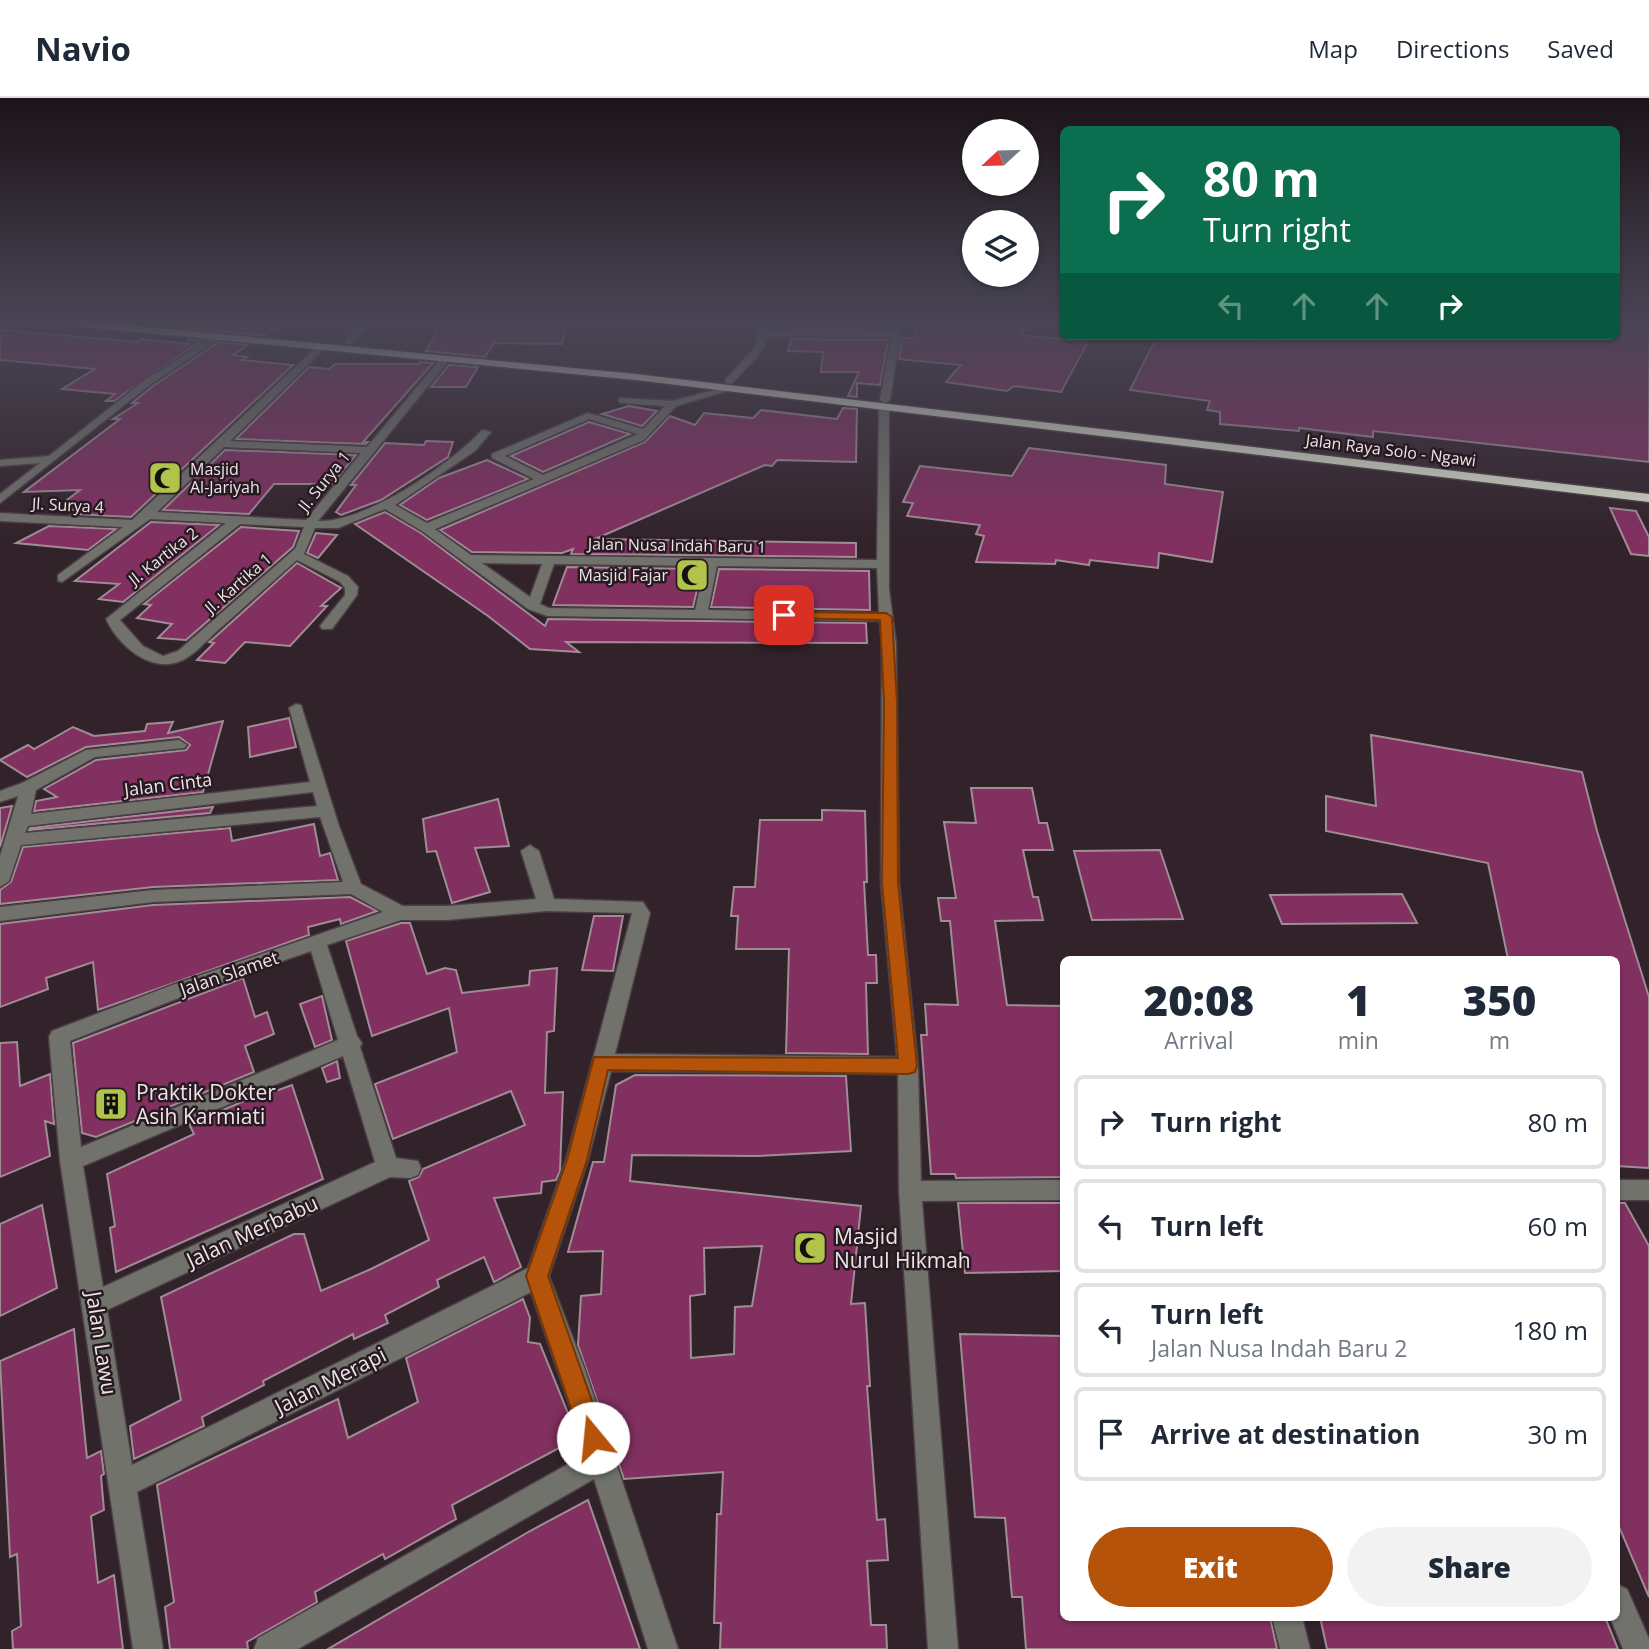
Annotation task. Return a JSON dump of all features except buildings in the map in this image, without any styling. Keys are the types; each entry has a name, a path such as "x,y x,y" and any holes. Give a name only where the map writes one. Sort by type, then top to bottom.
{"highway":[{"name":"Jalan Raya Solo - Ngawi","path":"790,392 1649,498"},
{"name":"Jalan Raya Solo - Ngawi","path":"885,404 1319,447 1649,489"}],"street":[{"name":"Jl. Surya 4","path":"0,500 135,392"},
{"path":"62,578 147,515 275,392"},
{"name":"Jl. Surya 1","path":"308,526 417,392"},
{"path":"622,400 673,404 707,392"},
{"path":"887,392 884,564 890,702 890,883 908,1066 910,1191 943,1649"},
{"path":"426,528 545,480 647,433 673,404"},
{"path":"545,480 496,456 588,416 647,433"},
{"path":"147,515 308,526 334,525 391,507 471,449 486,432"},
{"path":"221,444 369,450"},
{"path":"0,463 51,460"},
{"path":"391,507 426,528 533,606 561,613 886,617"},
{"name":"Jl. Surya 4","path":"0,517 135,524"},
{"name":"Jl. Kartika 2","path":"178,657 152,659 116,627 113,619 236,521"},
{"name":"Jl. Kartika 1","path":"178,657 296,555 308,526"},
{"path":"296,555 344,579 352,587 351,595 327,625"},
{"name":"Jalan Nusa Indah Baru 1","path":"470,559 884,564"},
{"path":"533,606 550,560"},
{"path":"701,614 712,561"},
{"path":"296,708 326,811 354,888"},
{"path":"0,797 28,787 91,752 179,745"},
{"name":"Jalan Cinta","path":"21,821 320,786"},
{"path":"0,881 21,821 28,787"},
{"path":"14,840 326,811"},
{"path":"530,851 547,905"},
{"path":"0,914 153,896 354,888 400,913 447,913 547,905 637,907 641,913 573,1172 537,1276 571,1367 663,1649"},
{"name":"Jalan Slamet","path":"59,1037 182,989 400,913"},
{"path":"71,1161 352,1044 317,942"},
{"name":"Jalan Lawu","path":"59,1037 71,1161 96,1303 148,1649"},
{"name":"Jalan Merbabu","path":"96,1303 399,1168 352,1044"},
{"path":"601,1062 908,1066"},
{"path":"910,1191 1060,1190"},
{"path":"1620,1191 1649,1190"},
{"name":"Jalan Merapi","path":"123,1483 537,1276"},
{"path":"269,1649 600,1461"},
{"path":"1620,1606 1638,1649"},
{"path":"1288,1621 1295,1649"}],"place":[{"name":"Masjid Al-Jariyah","path":"165,478"},
{"name":"Masjid Fajar","path":"692,575"},
{"name":"Praktik Dokter Asih Karmiati","path":"111,1104"},
{"name":"Masjid Nurul Hikmah","path":"810,1248"}],"route":[{"path":"593,1438 571,1367 537,1276 562,1211 592,1105 601,1062 908,1066 890,883 890,702 886,617 784,615"}]}
